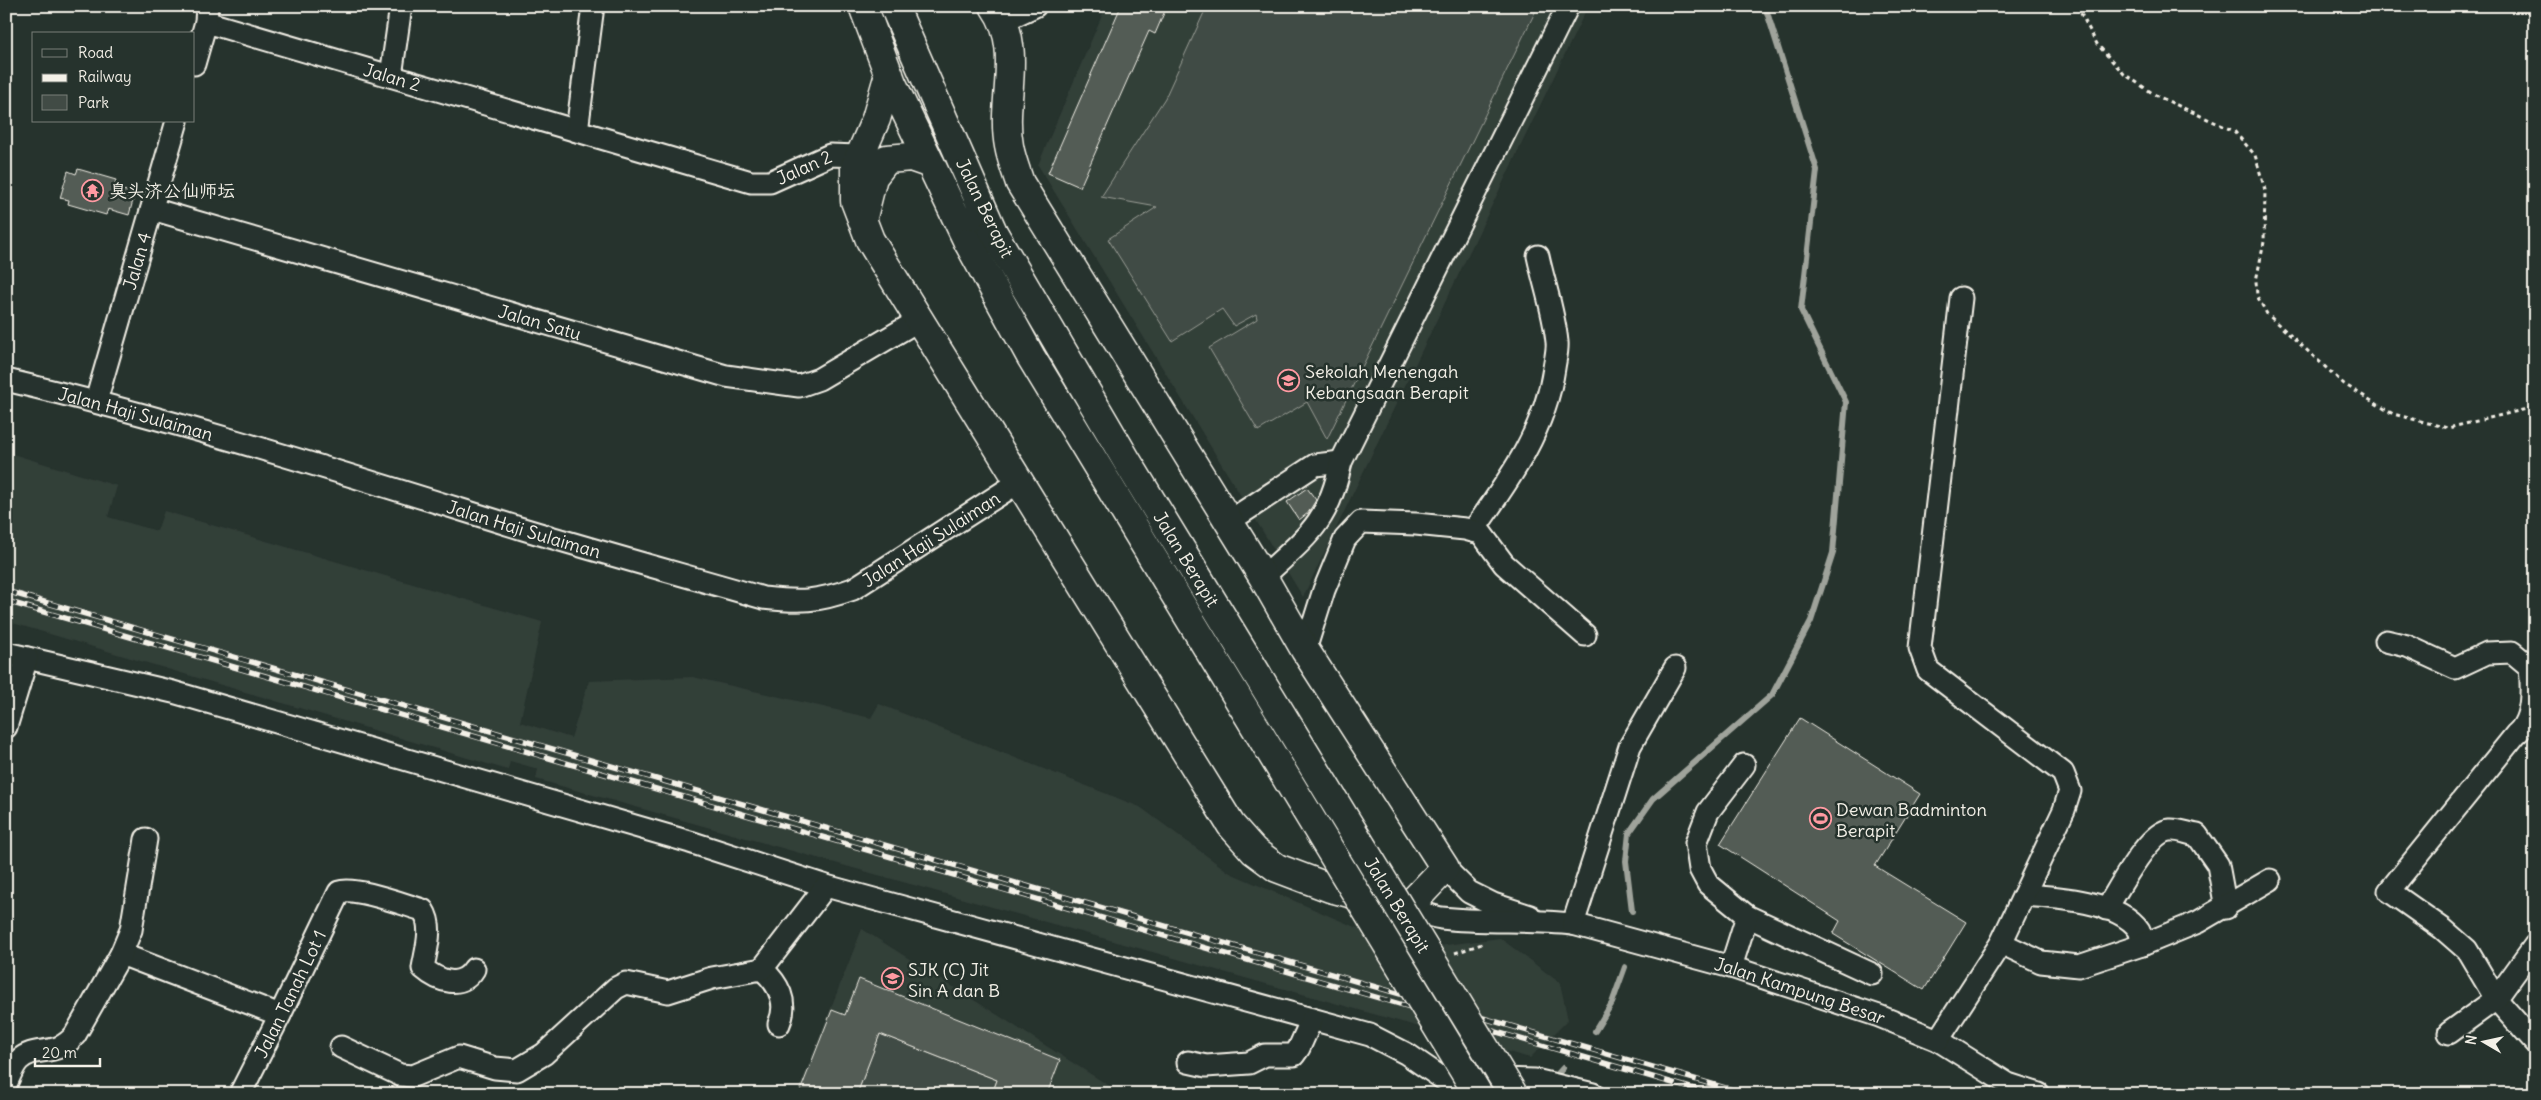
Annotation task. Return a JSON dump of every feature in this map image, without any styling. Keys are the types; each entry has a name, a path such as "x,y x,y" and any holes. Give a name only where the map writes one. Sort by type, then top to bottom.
{"main road":[{"path":"863,6 889,74 968,242 1052,392 1478,1094"},
{"name":"Jalan Berapit","path":"899,10 993,232 1127,462 1509,1086"},
{"path":"889,74 876,119 854,167 855,201 870,240 1216,801 1231,825 1254,851 1277,868 1330,888 1407,908 1445,868 1305,650 1263,577 1020,183 1008,145 1011,62 1009,35 998,14"},
{"path":"863,222 865,204 873,177 888,159 910,157 931,164"}],"street":[{"path":"391,76 400,6"},
{"path":"577,131 593,6"},
{"path":"998,14 1035,6"},
{"path":"1263,577 1315,529 1333,497 1341,462 1568,6"},
{"path":"195,60 206,14"},
{"name":"Jalan 2","path":"206,14 391,76 751,182 770,182 830,155 858,156"},
{"name":"Jalan 4","path":"96,401 177,122"},
{"name":"Jalan Satu","path":"152,209 735,377 799,386 819,379 919,320"},
{"path":"1473,531 1518,467 1542,420 1552,384 1558,344 1551,305 1538,256"},
{"path":"1938,1040 2001,943 2064,810 2070,792 2063,773 1928,670 1920,648 1961,298"},
{"name":"Jalan Haji Sulaiman","path":"6,380 96,401 232,438 526,530 753,595 800,602 828,598 853,588 1018,482"},
{"path":"1228,522 1315,465 1341,462"},
{"path":"1305,650 1324,590 1345,539 1361,522 1416,524 1481,533 1504,564 1586,635"},
{"path":"2386,641 2407,646 2455,668 2487,653 2512,652 2530,667 2532,690 2529,731 2389,891 2443,929 2467,950 2496,999 2535,1043"},
{"path":"6,653 174,692 690,842 826,886 1370,1035 1407,1054 1455,1087 1478,1094"},
{"path":"6,727 27,658"},
{"path":"1573,924 1630,746 1675,668"},
{"path":"1744,765 1708,812 1696,843 1700,869 1708,884 1747,916 1872,974"},
{"path":"2106,909 2157,834 2170,830 2197,835 2218,865 2226,908"},
{"path":"6,1084 20,1059 29,1054 66,1046 75,1035 121,954 132,930 146,839"},
{"path":"1445,868 1469,892 1493,904 1546,921"},
{"path":"2001,943 2041,962 2079,966 2142,945 2198,922 2226,908 2270,880"},
{"path":"341,1047 400,1075 413,1076 460,1057 495,1068 517,1070 544,1054 616,988 626,982 668,992 712,978 762,969 826,886"},
{"name":"Jalan Tanah Lot 1","path":"240,1094 339,892 344,890 359,893 423,910 428,917 429,933 423,968 429,973 450,982 459,982 469,978 474,969"},
{"path":"2024,895 2073,898 2124,914 2140,931 2142,945"},
{"path":"1407,908 1438,918 1493,922 1546,921"},
{"path":"1731,967 1747,916"},
{"name":"Jalan Kampung Besar","path":"1546,921 1573,924 1731,967 1878,1016 1938,1040 2008,1084 2039,1094"},
{"path":"2449,1033 2496,999 2535,945"},
{"path":"121,954 280,1015"},
{"path":"762,969 775,981 782,996 779,1024"},
{"path":"1188,1062 1206,1066 1249,1063 1265,1056 1294,1055 1312,1019"},
{"path":"1509,1086 1535,1080 1593,1094"}],"path":[{"path":"2078,6 2097,44 2124,74 2157,96 2234,131 2255,155 2264,190 2264,242 2256,281 2257,296 2267,314 2344,384 2393,414 2448,428 2535,407"}],"shaded area":[{"name":"Sekolah Menengah Kebangsaan Berapit","path":"1106,6 1588,6 1303,597 1038,165"},
{"path":"6,452 117,486 108,517 157,531 164,511 542,622 520,722 571,738 589,681 693,677 871,718 879,704 1140,807 1230,873 1408,950 1500,938 1560,983 1568,1020 1530,1058 536,779 538,769 510,761 508,770 6,621"},
{"name":"SJK (C) Jit Sin A dan B","path":"862,929 1122,1094 797,1094"}],"green space":[{"name":"Sekolah Menengah Kebangsaan Berapit","path":"1207,6 1538,6 1327,439 1307,402 1258,431 1209,348 1257,319 1256,314 1234,326 1222,309 1172,341 1108,239 1157,207 1101,197 1165,98"},
{"path":"880,1034 997,1080 992,1094 857,1094"}],"building":[{"path":"1121,6 1167,6 1155,34 1149,31 1080,187 1048,173"},
{"name":"臭头济公仙师坛","path":"78,169 116,180 114,188 135,193 129,215 108,209 106,215 68,204 69,200 60,198 68,171 76,174"},
{"path":"1307,488 1316,500 1308,513 1299,520 1287,502"},
{"name":"Dewan Badminton Berapit","path":"1800,718 1920,794 1875,866 1966,922 1924,990 1833,934 1840,921 1720,844"},
{"path":"859,979 1060,1060 1047,1094 992,1094 997,1080 880,1034 857,1094 799,1094 832,1010 845,1015"}],"waterway":[{"path":"1632,911 1626,861 1629,833 1653,799 1772,695 1811,621 1833,553 1846,402 1801,310 1817,170 1765,6"},
{"path":"1595,1031 1612,1003 1625,967"},
{"path":"1553,1079 1563,1068"}],"railway":[{"path":"6,591 1746,1094"},
{"path":"6,601 1711,1094"}],"place":[{"name":"臭头济公仙师坛","path":"93,190"},
{"name":"Sekolah Menengah Kebangsaan Berapit","path":"1289,381"},
{"name":"Dewan Badminton Berapit","path":"1820,819"},
{"name":"SJK (C) Jit Sin A dan B","path":"892,979"}]}
